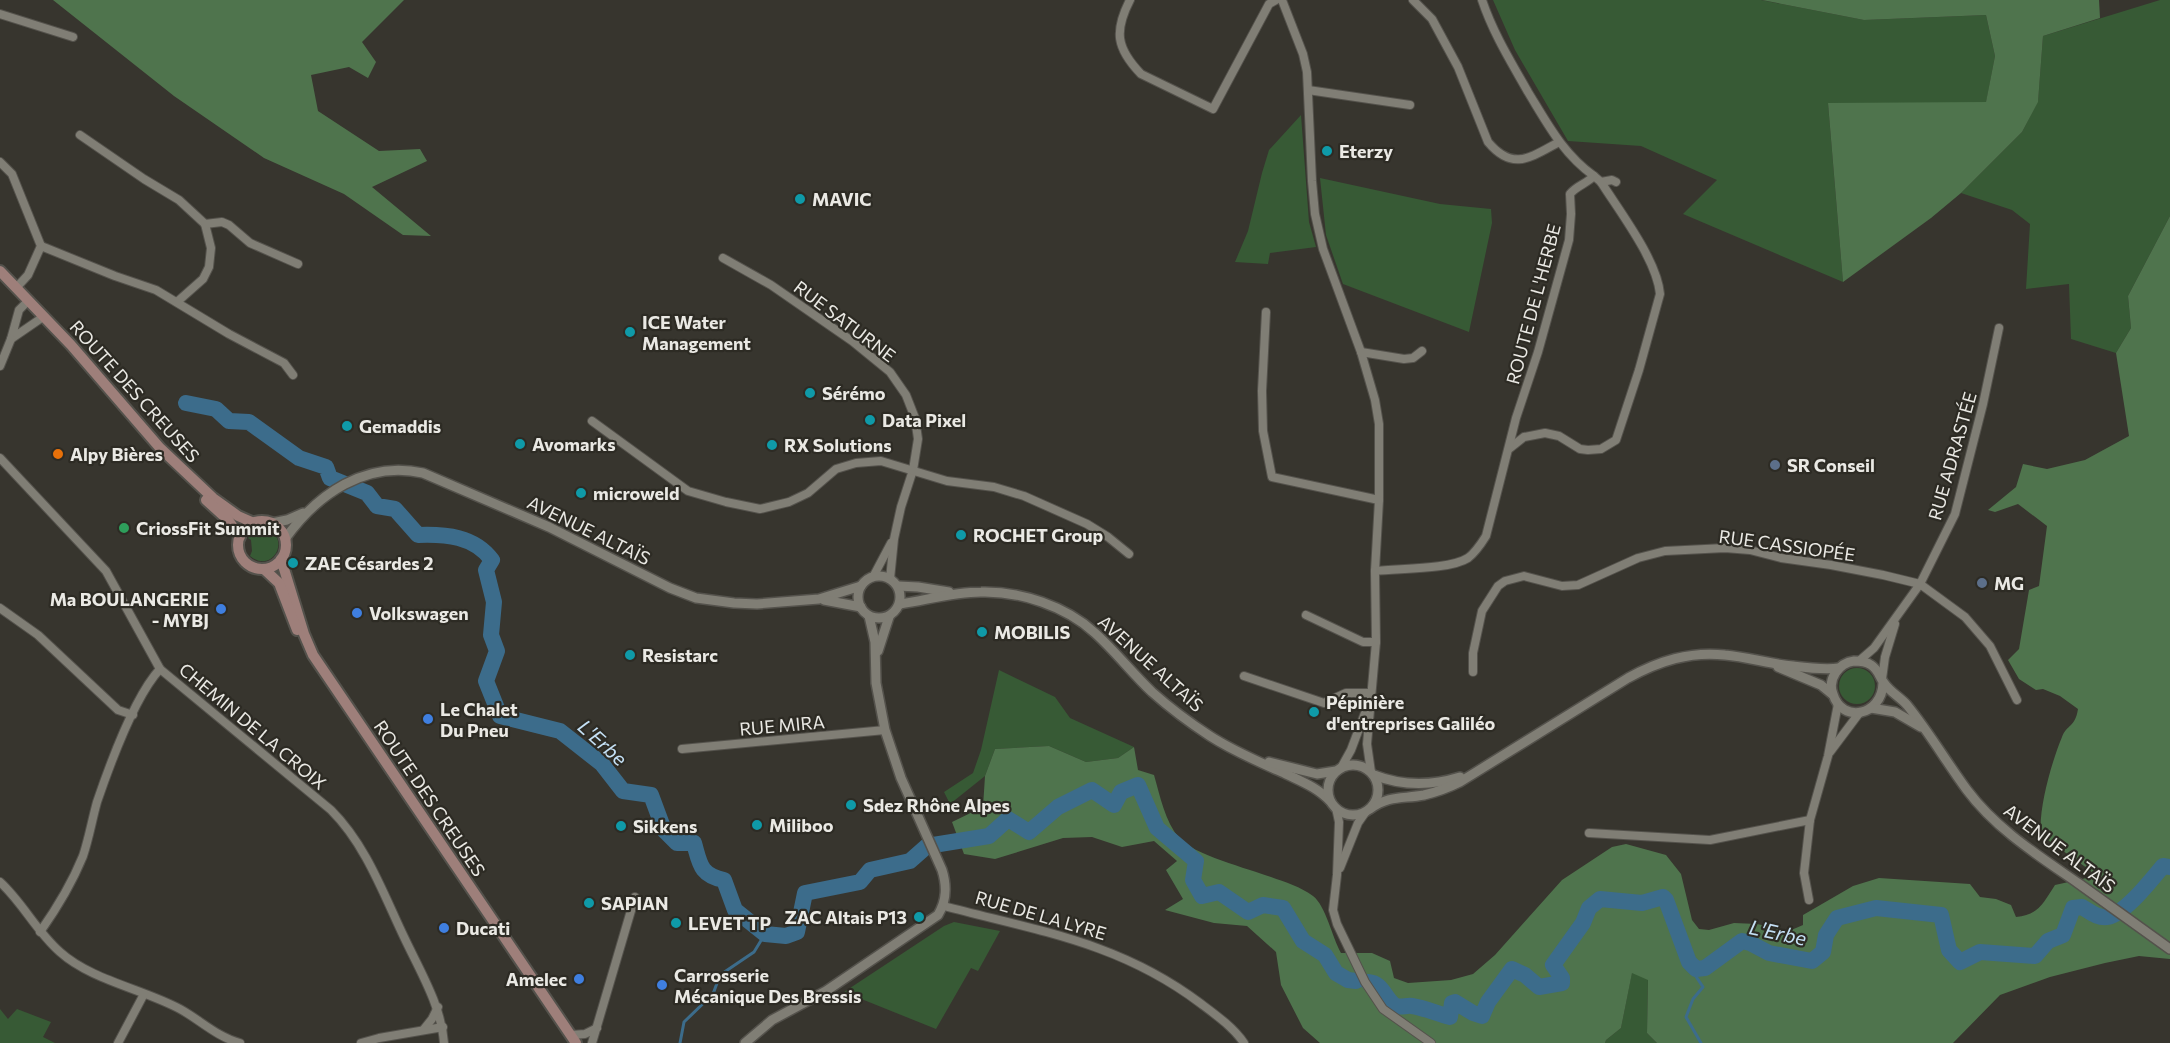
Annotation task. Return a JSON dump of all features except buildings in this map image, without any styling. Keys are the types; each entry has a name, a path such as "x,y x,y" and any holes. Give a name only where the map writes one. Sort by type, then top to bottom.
{"main road":[{"name":"ROUTE DES CREUSES","path":"0,272 71,345 160,448 213,498 238,516 254,523"},
{"path":"160,448 175,470 228,520 240,537"},
{"path":"260,521 272,523 280,529 285,539 286,549 277,564 264,569 257,568 245,561 238,546 240,537 245,528 254,523 260,521"},
{"name":"ROUTE DES CREUSES","path":"281,560 313,655 573,1039"},
{"path":"264,569 279,583 288,612 300,637 313,655"}],"street":[{"path":"1130,0 1119,29 1122,47 1132,65 1141,74 1213,109 1269,4 1275,0"},
{"path":"1282,0 1303,54 1308,90 1315,214 1323,249 1361,352 1375,400 1379,424 1379,500 1375,571 1376,642 1367,744 1372,773 1378,784 1379,793 1376,802 1358,823 1337,875"},
{"path":"1413,0 1432,20 1458,67 1488,142 1496,152 1506,158 1526,159 1559,142"},
{"path":"1482,0 1504,50 1559,142 1578,164 1601,182 1641,246 1659,286 1660,294 1640,370 1619,436 1609,445 1588,450 1580,449 1553,433 1535,434 1524,438 1510,448"},
{"path":"0,14 73,37"},
{"path":"1308,90 1410,105"},
{"path":"80,135 179,200 205,224 211,248 209,267 203,279 177,302"},
{"path":"0,162 12,174 41,246 28,275 16,288"},
{"name":"ROUTE DE L'HERBE","path":"1375,571 1452,563 1468,558 1485,536 1510,448 1516,418 1538,352 1569,240 1570,194 1594,176"},
{"path":"1601,182 1612,180 1616,182"},
{"path":"205,224 222,222 229,225 250,243 298,264"},
{"path":"41,246 156,290 229,334 284,363 292,375"},
{"name":"RUE SATURNE","path":"723,258 771,285 852,341 890,372 906,395 915,418 918,439 913,470 894,539 890,579"},
{"path":"0,366 20,310 28,301"},
{"path":"1266,312 1262,391 1263,431 1272,477 1379,500"},
{"path":"11,339 43,317"},
{"name":"RUE ADRASTÉE","path":"1859,661 1874,648 1920,584 1955,514 1983,404 1999,328"},
{"path":"1361,352 1404,359 1413,358 1422,351"},
{"path":"1516,418 1524,438"},
{"path":"592,421 688,491 726,502 760,508 789,502 808,493 836,469 856,463 880,461 947,481 994,487 1048,506 1087,524 1129,554"},
{"name":"CHEMIN DE LA CROIX","path":"0,458 106,571 160,669 331,810 350,831 373,872 438,1007 444,1043"},
{"name":"AVENUE ALTAÏS","path":"306,512 351,479 394,469 423,472 549,527 670,588 696,598 757,604 819,599 861,586"},
{"path":"272,523 306,512"},
{"path":"285,539 306,512"},
{"name":"RUE SATURNE","path":"873,577 894,539"},
{"name":"RUE CASSIOPÉE","path":"1473,672 1473,653 1482,611 1498,586 1514,577 1536,578 1562,586 1578,585 1638,558 1665,551 1708,548 1750,550 1920,584"},
{"path":"745,1043 772,1020 826,991 938,915 944,906 946,883 901,778 885,730 876,683 873,630 869,616 861,607 858,593 861,586 873,577 880,576 890,579 898,586 901,593 900,604 889,617 876,660"},
{"path":"1920,584 1965,617 1990,646 2017,700"},
{"name":"AVENUE ALTAÏS","path":"898,586 954,593 1006,593 1028,598 1071,616 1094,631 1137,677 1174,711 1224,745 1313,787 1333,805"},
{"name":"AVENUE ALTAÏS","path":"900,604 954,593"},
{"name":"AVENUE ALTAÏS","path":"819,599 861,607"},
{"path":"0,608 45,641 118,710 133,715"},
{"path":"1306,615 1363,642 1376,642"},
{"path":"869,616 882,619 889,617"},
{"name":"RUE ADRASTÉE","path":"1882,681 1885,657 1897,617"},
{"path":"1333,805 1350,815 1367,811 1394,797 1423,795 1439,791 1460,782 1649,667 1691,655 1716,654 1770,664 1828,670 1839,668 1848,662 1859,661 1871,664 1879,673 1883,693 1871,708 1860,712 1848,711 1838,704 1832,694 1821,685 1770,664"},
{"path":"1832,694 1831,685 1839,668"},
{"path":"39,932 55,911 75,874 88,840 97,803 133,715 145,687 160,669"},
{"path":"1244,676 1324,703 1346,693 1370,697"},
{"name":"AVENUE ALTAÏS","path":"1882,681 1908,706 1973,798 1998,825 2170,950"},
{"path":"1370,697 1351,750 1329,785 1339,822 1333,910 1337,924 1365,982 1383,1009 1431,1043"},
{"path":"1809,900 1804,873 1810,820 1828,756 1838,704"},
{"name":"AVENUE ALTAÏS","path":"1871,708 1895,712 1923,728"},
{"path":"1828,756 1860,712"},
{"name":"RUE MIRA","path":"682,749 885,730"},
{"name":"AVENUE ALTAÏS","path":"1252,759 1317,774 1339,770"},
{"path":"1339,770 1356,765 1394,783 1405,784 1442,782 1474,772"},
{"path":"1589,833 1710,840 1810,820"},
{"path":"0,882 11,892 39,932 70,960 180,1009 226,1039 240,1043"},
{"path":"592,1043 635,897"},
{"name":"RUE DE LA LYRE","path":"944,906 1066,936 1140,965 1177,986 1225,1022 1244,1043"},
{"path":"118,1043 144,994"},
{"path":"424,1029 438,1007"},
{"path":"361,1043 443,1027"},
{"path":"573,1039 597,1028"}],"green space":[{"path":"53,0 404,0 362,42 376,62 368,78 349,67 311,75 318,111 379,151 420,149 427,161 372,187 431,236 403,235 344,194 264,158 174,96"},
{"path":"1493,0 1761,0 1864,20 1986,15 1995,56 1986,103 1828,103 1843,282 1683,214 1717,180 1641,146 1568,141 1515,50"},
{"path":"1762,0 2099,0 2100,18 2043,36 2038,102 2022,132 1961,193 1931,218 1843,282 1828,103 1986,102 1995,56 1986,15 1864,20"},
{"path":"2160,0 2170,0 2170,216 2128,296 2131,328 2116,353 2071,339 2069,284 2026,289 2030,224 2012,210 1961,193 2022,132 2038,101 2043,36"},
{"path":"1301,115 1309,222 1316,247 1270,253 1268,264 1235,262 1248,231 1269,150"},
{"path":"1320,178 1440,204 1491,209 1492,223 1469,332 1343,284 1326,235"},
{"path":"2170,216 2170,959 2139,956 2105,963 2050,977 2000,995 1953,1043 1657,1043 1647,1033 1648,980 1632,973 1621,1028 1605,1043 1320,1043 1303,1028 1281,985 1276,952 1247,926 1214,923 1165,910 1183,899 1166,870 1177,861 1154,841 1122,847 1092,837 1063,838 995,859 964,854 952,822 983,807 985,776 995,749 1049,746 1086,762 1118,758 1134,747 1138,770 1154,775 1170,824 1179,838 1196,850 1298,887 1313,896 1322,907 1341,953 1372,953 1390,961 1394,978 1408,983 1451,980 1473,974 1495,955 1562,880 1612,847 1626,844 1666,855 1681,874 1692,920 1699,929 1709,930 1734,923 1757,924 1789,931 1803,925 1803,915 1853,886 1879,878 1970,884 1980,897 1996,899 2011,905 2016,917 2030,914 2040,907 2055,885 2091,877 2091,871 2041,835 2042,812 2050,772 2062,737 2075,720 2078,709 2060,696 2043,689 2036,690 2019,679 2008,660 2019,649 2029,590 2039,586 2047,526 2018,504 1995,512 1988,510 2016,487 2023,464 2047,469 2085,460 2129,436 2116,353 2131,328 2128,296"},
{"path":"262,529 277,537 277,551 267,561 259,561 250,556 251,540 248,538 252,533"},
{"path":"1857,668 1869,674 1875,686 1869,698 1857,704 1845,698 1839,686 1845,674"},
{"path":"999,670 1055,697 1070,718 1134,747 1118,758 1086,762 1049,746 995,749 985,776 950,804 944,792 973,773 981,750"},
{"path":"954,922 1000,931 978,971 971,968 936,1029 844,992 944,926"},
{"path":"1632,972 1648,979 1647,1033 1657,1043 1605,1043 1621,1028"},
{"path":"0,1009 8,1019 17,1009 51,1022 43,1037 55,1043 0,1043"}],"waterway":[{"name":"L'Erbe","path":"186,403 216,409 229,421 249,422 299,458 326,467 330,478 367,493 377,506 395,509 418,535 459,538 485,552 492,560 486,570 494,602 491,635 497,651 486,681 500,716 560,731 602,764 623,791 651,795 664,830 677,843 694,843 702,868 710,875 724,880 735,910 765,934 786,936 797,932 805,893 860,882 870,870 910,861 927,846 989,836 1008,819 1029,832 1058,807 1092,790 1114,805 1121,792 1138,785 1157,828 1196,861 1193,880 1202,896 1219,892 1248,912 1263,905 1283,908 1303,941 1325,955 1336,973 1348,980 1356,981"},
{"name":"L'Erbe","path":"1368,982 1380,987 1390,1001 1397,1006 1417,1007 1450,1017 1452,1003 1455,1002 1482,1016 1488,1002 1512,969 1525,975 1539,987 1562,983 1562,978 1553,965 1583,923 1589,908 1600,899 1642,903 1663,897 1689,962 1696,969 1705,968 1742,941 1769,953 1812,961 1823,952 1826,935 1837,918 1876,908 1941,915 1949,950 1960,962 1980,952 2035,956 2048,941 2063,935 2073,908 2082,907 2101,917 2108,917 2122,909 2138,895 2163,866 2170,867"},
{"path":"680,1043 684,1022 713,994 720,975 754,952 765,934"},
{"path":"1696,969 1695,975 1703,987 1693,999 1686,1017 1701,1043"}],"place":[{"name":"Eterzy","path":"1327,151"},
{"name":"MAVIC","path":"800,199"},
{"name":"ICE Water Management","path":"630,332"},
{"name":"Sérémo","path":"810,393"},
{"name":"Data Pixel","path":"870,420"},
{"name":"Gemaddis","path":"347,426"},
{"name":"Avomarks","path":"520,444"},
{"name":"RX Solutions","path":"772,445"},
{"name":"Alpy Bières","path":"58,454"},
{"name":"SR Conseil","path":"1775,465"},
{"name":"microweld","path":"581,493"},
{"name":"CriossFit Summit","path":"124,528"},
{"name":"ROCHET Group","path":"961,535"},
{"name":"ZAE Césardes 2","path":"293,563"},
{"name":"MG","path":"1982,583"},
{"name":"Ma BOULANGERIE - MYBJ","path":"221,609"},
{"name":"Volkswagen","path":"357,613"},
{"name":"MOBILIS","path":"982,632"},
{"name":"Resistarc","path":"630,655"},
{"name":"Pépinière d'entreprises Galiléo","path":"1314,712"},
{"name":"Le Chalet Du Pneu","path":"428,719"},
{"name":"Sdez Rhône Alpes","path":"851,805"},
{"name":"Miliboo","path":"757,825"},
{"name":"Sikkens","path":"621,826"},
{"name":"SAPIAN","path":"589,903"},
{"name":"ZAC Altais P13","path":"919,917"},
{"name":"LEVET TP","path":"676,923"},
{"name":"Ducati","path":"444,928"},
{"name":"Amelec","path":"579,979"},
{"name":"Carrosserie Mécanique Des Bressis","path":"662,985"}]}
